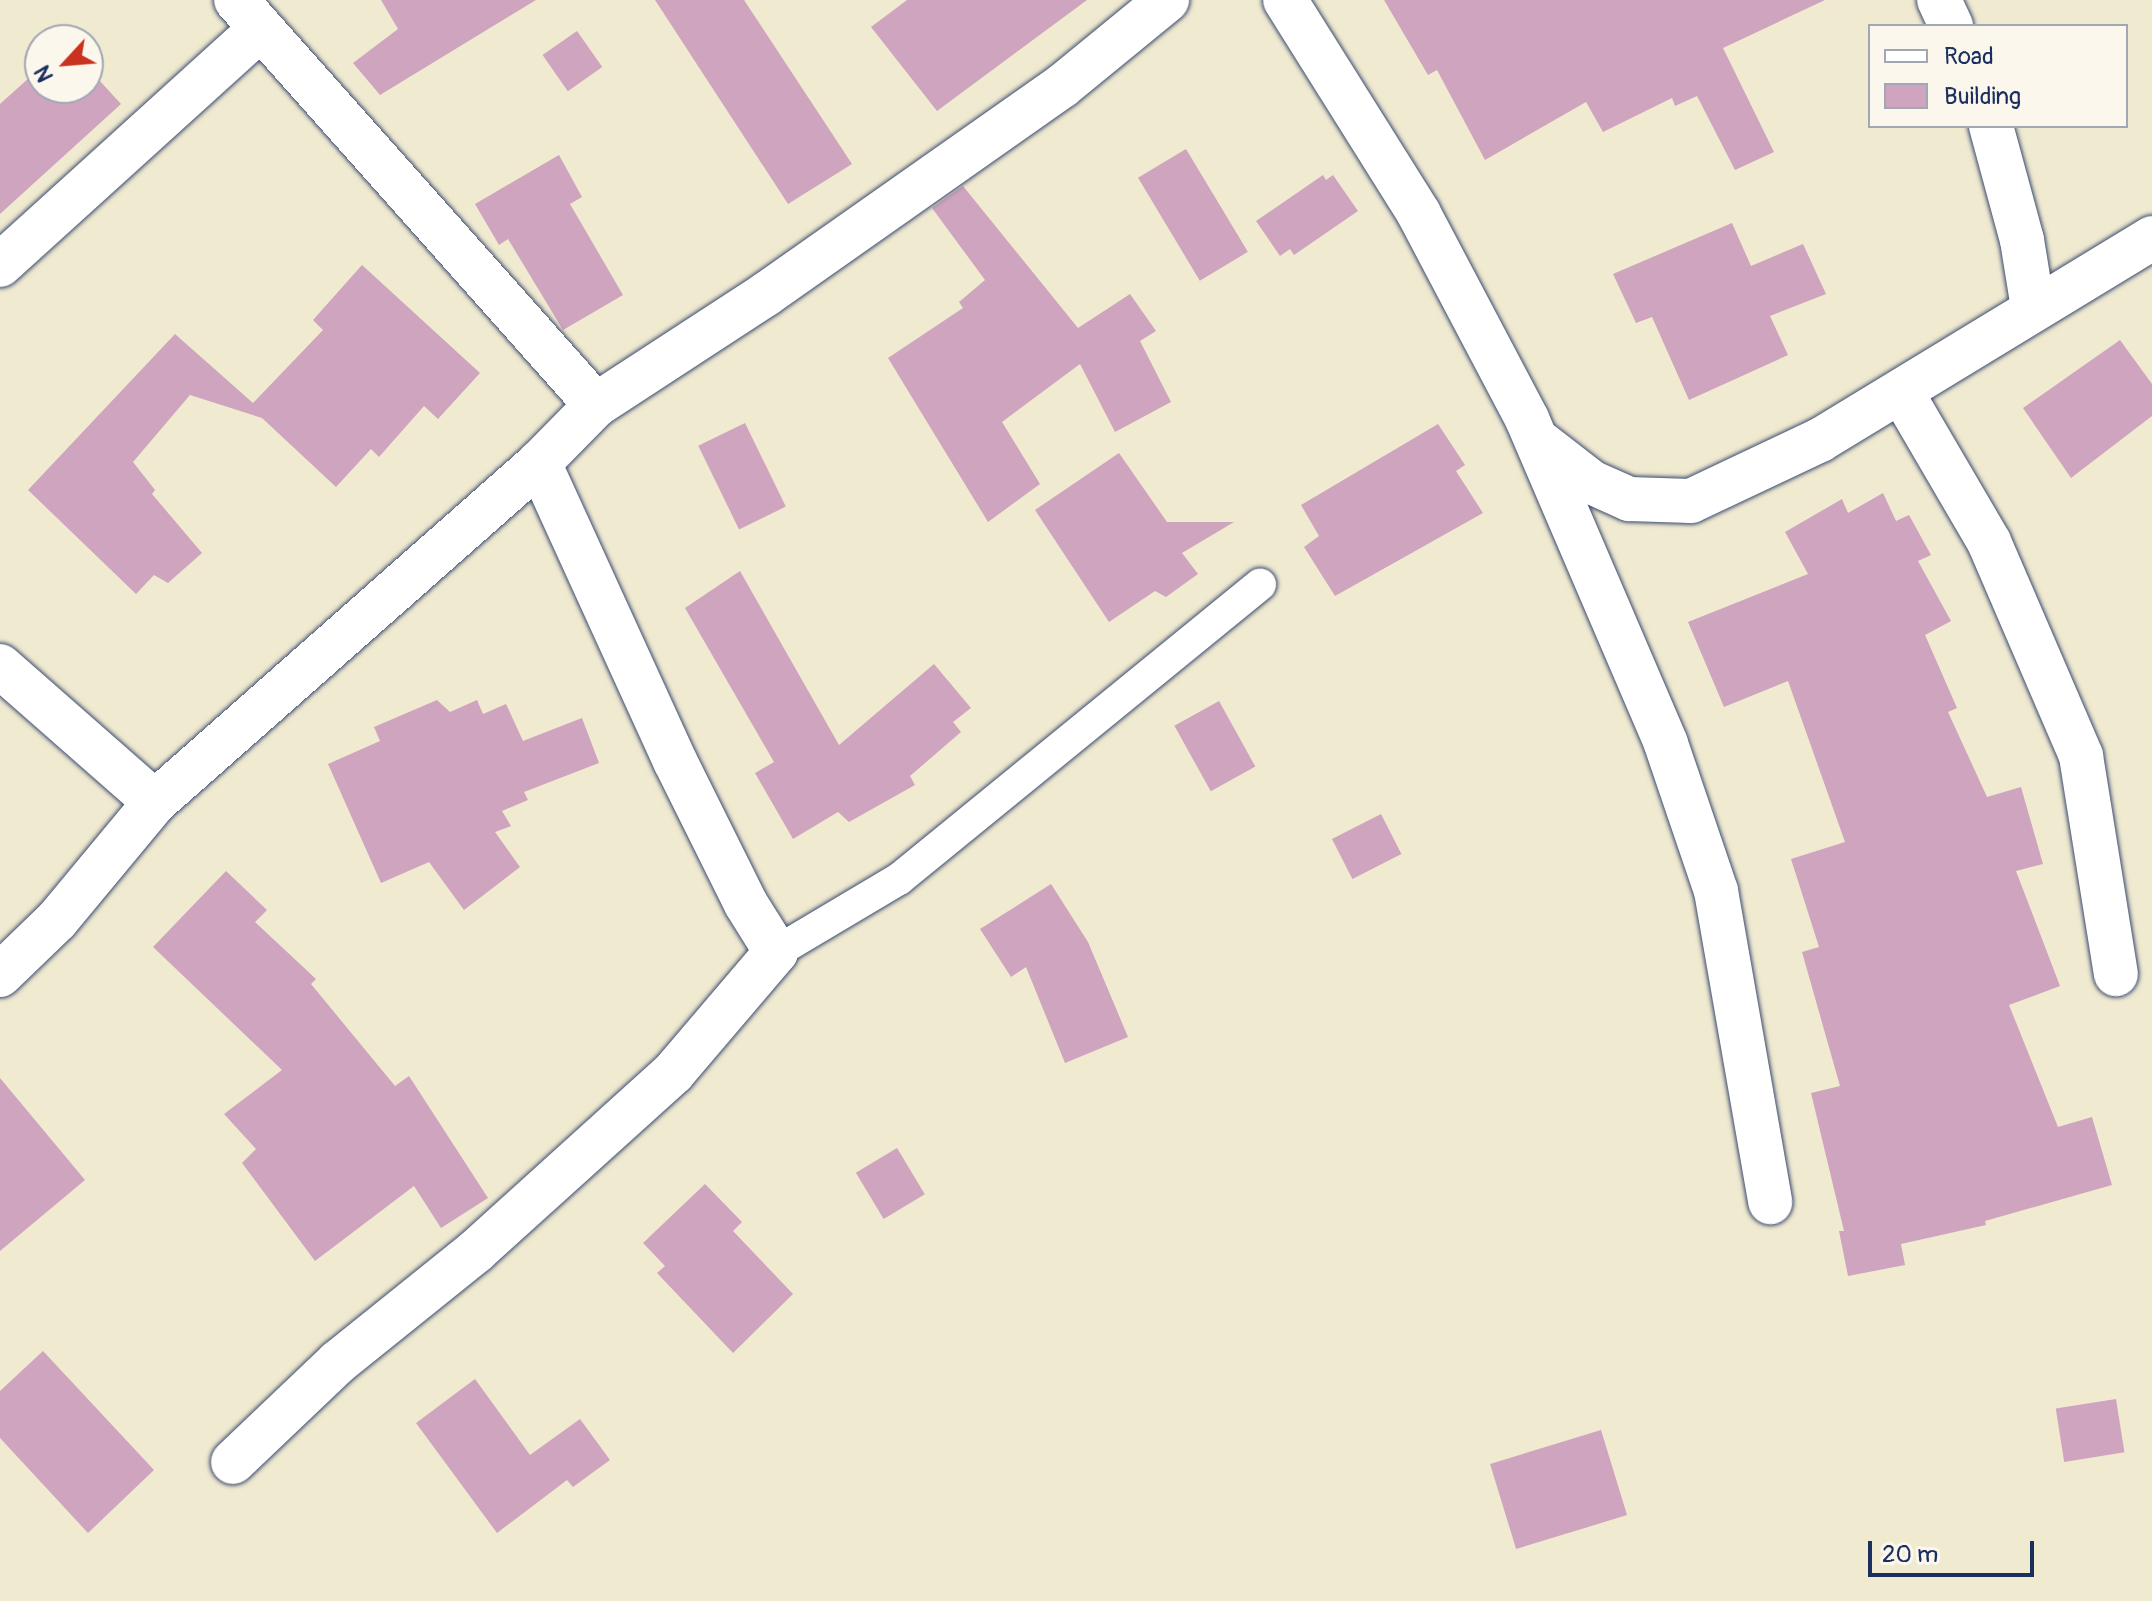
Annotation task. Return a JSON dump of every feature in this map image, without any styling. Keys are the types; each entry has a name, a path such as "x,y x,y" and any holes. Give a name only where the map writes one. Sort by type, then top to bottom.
{"street":[{"path":"0,975 57,920 155,802 539,463 596,405 766,294 1062,86 1167,0"},
{"path":"1285,0 1419,214 1545,448 1591,482 1629,499 1667,503 1691,501 1763,470 1902,393 2033,308 2152,238"},
{"path":"1939,0 1950,24"},
{"path":"0,265 247,15 596,405"},
{"path":"1992,128 2022,240 2033,308"},
{"path":"1902,393 1989,542 2081,756 2116,974"},
{"path":"1527,419 1695,819 1716,891 1770,1202"},
{"path":"233,1462 338,1362 476,1251 673,1073 776,952 746,904 681,774 539,463"},
{"path":"0,666 155,802"}],"lane":[{"path":"776,952 899,879 1260,585"}],"building":[{"path":"381,0 536,0 380,95 353,63 398,29"},
{"path":"655,0 744,0 852,164 788,204"},
{"path":"907,0 1087,0 937,111 871,27"},
{"path":"1384,0 1825,0 1723,48 1774,152 1735,170 1697,96 1675,106 1672,98 1603,132 1586,102 1485,160 1437,70 1428,75"},
{"path":"577,31 602,67 568,91 543,55"},
{"path":"24,82 24,104 104,104 104,85 121,104 0,214 0,104"},
{"path":"1186,149 1248,252 1200,281 1138,178"},
{"path":"559,155 582,197 570,204 623,295 563,330 508,239 499,245 475,204"},
{"path":"1323,175 1326,180 1333,175 1358,211 1294,255 1290,249 1280,256 1256,221"},
{"path":"963,186 1078,328 1130,294 1156,331 1140,341 1171,402 1115,432 1080,364 1002,422 1040,484 988,522 888,358 963,308 959,302 985,280 932,208"},
{"path":"1732,223 1751,266 1803,244 1826,294 1770,316 1788,355 1689,400 1652,317 1636,323 1613,274"},
{"path":"362,265 480,373 438,419 424,406 379,457 371,449 336,487 262,418 190,395 133,462 155,490 152,494 202,553 168,583 154,575 136,594 28,490 175,334 253,403 323,330 313,320"},
{"path":"2120,340 2152,384 2152,416 2071,478 2023,408"},
{"path":"745,423 786,507 739,529 698,446"},
{"path":"1438,424 1465,465 1456,471 1483,513 1335,596 1304,547 1319,536 1301,505"},
{"path":"1119,453 1167,522 1234,522 1182,553 1198,574 1166,597 1155,591 1109,622 1035,510"},
{"path":"1883,493 1896,521 1909,515 1931,555 1918,561 1951,621 1925,635 1957,708 1948,712 1987,797 2021,787 2043,864 2016,871 2060,986 2009,1005 2058,1127 2092,1117 2112,1185 1985,1221 1986,1225 1901,1244 1905,1265 1848,1276 1839,1231 1844,1231 1811,1093 1840,1086 1802,952 1819,947 1791,859 1845,842 1788,681 1724,707 1688,622 1808,574 1785,532 1842,499 1848,513"},
{"path":"740,571 839,745 934,664 971,708 953,722 961,732 910,776 915,785 849,822 838,812 793,839 755,773 774,762 685,608"},
{"path":"437,700 450,712 477,700 483,714 506,704 523,741 582,718 599,763 524,792 528,800 502,811 511,826 495,832 520,867 464,910 429,862 381,883 328,764 380,741 374,727"},
{"path":"1219,701 1255,767 1211,791 1174,726"},
{"path":"1381,814 1401,854 1352,879 1332,839"},
{"path":"226,871 267,910 255,922 316,979 311,984 395,1086 409,1076 488,1198 441,1228 414,1186 315,1261 242,1163 256,1149 224,1114 282,1070 153,947"},
{"path":"1051,884 1088,942 1128,1037 1065,1063 1026,967 1011,977 980,929"},
{"path":"0,1078 85,1180 0,1251"},
{"path":"897,1148 925,1194 884,1219 856,1173"},
{"path":"705,1184 742,1222 733,1231 793,1294 733,1353 657,1273 665,1266 643,1243"},
{"path":"43,1351 154,1470 88,1533 0,1438 0,1391"},
{"path":"475,1379 530,1455 580,1419 610,1460 573,1487 567,1480 497,1533 416,1423"},
{"path":"2116,1399 2124,1452 2064,1462 2056,1409"},
{"path":"1601,1430 1627,1515 1516,1549 1490,1464"}]}
